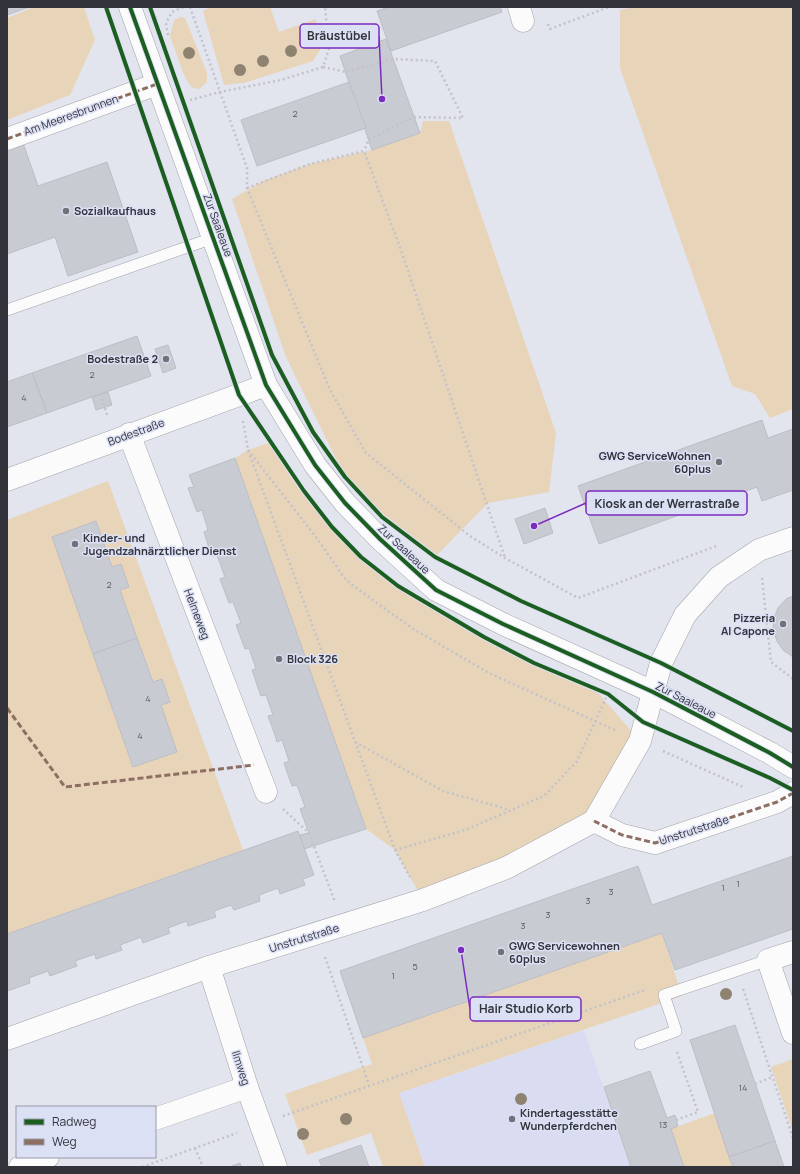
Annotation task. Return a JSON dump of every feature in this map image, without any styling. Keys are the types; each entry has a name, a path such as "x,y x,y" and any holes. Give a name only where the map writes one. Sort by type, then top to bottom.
{"street":[{"name":"Zur Saaleaue","path":"130,7 266,385 315,465 345,503 380,539 436,590 567,654 653,692 770,753 793,768"},
{"name":"Am Meeresbrunnen","path":"7,139 158,84"},
{"name":"Bodestraße","path":"7,480 266,385"},
{"name":"Helmeweg","path":"129,434 266,792"},
{"path":"594,821 640,741 661,663 685,615 719,577 759,550 793,538"},
{"name":"Unstrutstraße","path":"7,1039 209,968 423,900 506,868 594,821 622,835 656,843 785,798"},
{"path":"793,952 768,960 793,1033"},
{"name":"Ilmweg","path":"209,968 247,1087 276,1167"},
{"path":"156,1119 247,1087"},
{"path":"20,1167 45,1158"}],"lane":[{"path":"7,310 213,238"},
{"path":"640,1044 676,1031 664,995 768,960"}],"path":[{"path":"169,37 166,23 172,12 184,7"},
{"path":"190,7 247,168 247,188 330,390 366,453 470,536 505,558 578,598 724,544"},
{"path":"323,67 329,49 325,7"},
{"path":"547,22 550,29 609,7"},
{"path":"188,94 190,101 220,92 282,80 323,67 346,72 394,59 435,61 463,118 414,117 369,139 364,151 406,265 505,558"},
{"path":"247,188 310,164 364,151"},
{"path":"100,394 105,408"},
{"path":"239,395 248,450 395,850 423,900"},
{"path":"248,450 316,537 346,580 415,630 489,673 640,741 785,798"},
{"path":"759,550 770,662 793,679"},
{"path":"603,692 614,699"},
{"path":"395,850 465,830 544,796 577,761 608,694"},
{"path":"355,742 443,791 511,811"},
{"path":"289,814 309,833 344,926"},
{"path":"317,934 369,1085"},
{"path":"736,970 793,1138"},
{"path":"142,1167 369,1085 651,988"},
{"path":"670,1033 698,1112 676,1120"},
{"path":"755,1084 772,1077"},
{"path":"195,1148 203,1167"}],"shaded area":[{"path":"34,7 84,7 95,40 70,95 7,120 7,18"},
{"path":"211,7 270,7 279,32 316,19 320,50 313,61 244,83 224,85 203,11"},
{"path":"635,7 793,7 793,409 770,418 755,394 732,386 620,68 620,10"},
{"path":"181,17 185,18 207,73 207,82 199,89 193,88 184,75 170,36 174,20"},
{"path":"423,121 449,121 556,433 549,492 488,503 435,557 382,517 345,477 286,357 232,199 265,180 310,164 372,150 420,133"},
{"path":"271,442 332,527 361,557 398,586 484,637 534,663 593,687 640,741 594,821 423,900 395,850 366,829 235,458 248,450"},
{"path":"108,481 243,850 7,934 7,520"},
{"path":"662,933 682,996 399,1093 425,1167 383,1167 371,1133 307,1155 285,1094 372,1064 363,1038"},
{"name":"Kindertagesstätte Wunderpferdchen","path":"584,1030 631,1167 425,1167 399,1093"},
{"path":"793,1059 793,1132 771,1067"},
{"path":"715,1113 733,1167 684,1167 671,1129"}],"building":[{"path":"7,7 29,7 7,15"},
{"path":"389,7 500,7 502,12 391,51 377,11"},
{"path":"386,39 420,133 372,150 340,56"},
{"path":"349,82 366,128 257,166 241,120"},
{"name":"Sozialkaufhaus","path":"23,143 38,186 107,162 138,252 68,276 55,237 7,254 7,149"},
{"path":"137,336 151,376 47,413 32,373"},
{"name":"Bodestraße 2","path":"168,345 176,368 163,373 155,349"},
{"path":"32,373 47,413 7,427 7,382"},
{"path":"108,392 112,405 96,410 92,397"},
{"name":"GWG ServiceWohnen 60plus","path":"762,420 768,438 793,429 793,490 762,501 757,487 599,544 578,486"},
{"name":"Block 326","path":"235,458 366,829 304,849 300,835 309,833 300,809 305,807 297,785 292,786 284,763 289,761 282,740 277,742 268,716 273,715 266,695 261,696 258,688 252,670 256,669 249,648 245,649 236,625 241,623 233,602 229,603 220,579 225,577 217,555 212,556 209,548 204,532 208,530 202,510 197,512 188,488 194,487 189,475"},
{"path":"545,508 553,533 524,544 515,519"},
{"path":"96,521 112,567 121,564 129,587 120,590 137,638 93,654 52,537"},
{"name":"Pizzeria Al Capone","path":"793,596 793,657 783,650 777,641 773,630 774,618 778,608 786,599"},
{"path":"137,638 153,682 162,679 170,702 161,705 177,752 133,767 93,654"},
{"path":"298,831 314,875 303,879 305,885 280,894 278,888 259,895 260,901 234,910 231,905 214,911 216,917 188,926 187,921 168,928 170,933 143,943 141,937 120,945 122,950 96,959 95,954 75,961 77,966 50,976 48,971 29,978 30,983 7,991 7,934"},
{"name":"GWG Servicewohnen 60plus","path":"793,856 793,929 675,970 662,933 363,1038 340,971 638,866 652,905"},
{"path":"735,1025 775,1141 729,1157 690,1040"},
{"path":"650,1071 667,1118 675,1115 678,1126 671,1129 684,1167 631,1167 604,1087"},
{"path":"775,1141 784,1167 733,1167 729,1157"},
{"path":"361,1145 369,1167 322,1167 319,1160"},
{"path":"240,1163 241,1167 229,1167"}],"marked path":[{"path":"7,139 157,84"},
{"path":"7,708 65,787 254,765"},
{"path":"594,821 622,835 655,843 777,802 793,793"}],"cycle path":[{"path":"106,7 239,395 304,491 332,527 361,557 398,586 484,637 534,663 608,694 643,722 770,778 793,790"},
{"path":"130,7 266,385 315,465 345,503 380,539 436,590 503,624 653,692 770,753 793,767"},
{"path":"150,7 272,355 313,432 345,477 382,517 435,557 521,601 661,663 793,731"}],"place":[{"name":"Bräustübel","path":"382,99"},
{"name":"Sozialkaufhaus","path":"66,211"},
{"name":"Bodestraße 2","path":"166,359"},
{"name":"GWG ServiceWohnen 60plus","path":"719,462"},
{"name":"Kiosk an der Werrastraße","path":"534,526"},
{"name":"Kinder- und Jugendzahnärztlicher Dienst","path":"75,544"},
{"name":"Pizzeria Al Capone","path":"783,624"},
{"name":"Block 326","path":"279,659"},
{"name":"Hair Studio Korb","path":"461,950"},
{"name":"GWG Servicewohnen 60plus","path":"501,952"},
{"name":"Kindertagesstätte Wunderpferdchen","path":"512,1119"}]}
